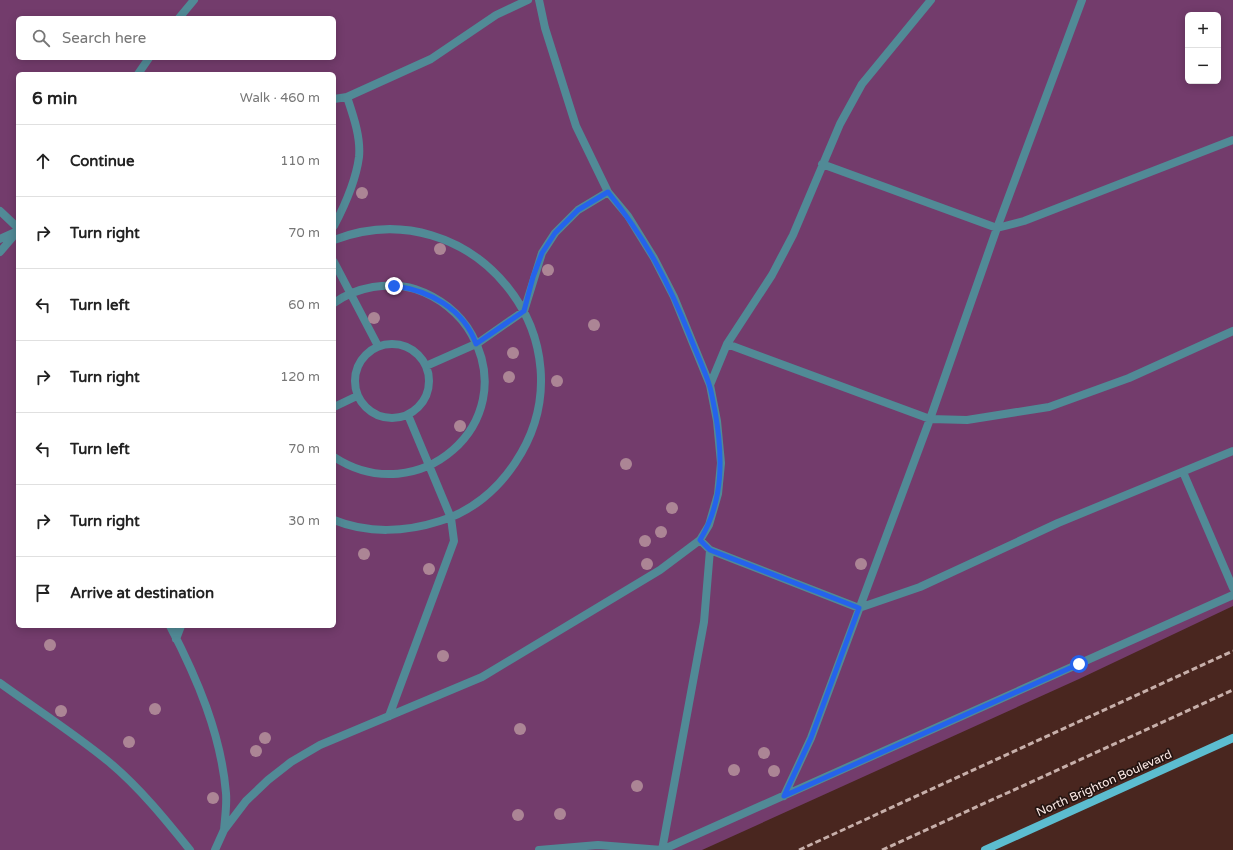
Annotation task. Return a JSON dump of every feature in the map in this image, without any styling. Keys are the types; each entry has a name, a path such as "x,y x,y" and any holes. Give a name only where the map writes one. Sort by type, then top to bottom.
{"main road":[{"name":"North Brighton Boulevard","path":"985,850 1233,738"}],"lane":[{"path":"181,16 194,0"},
{"path":"336,100 347,97 432,59 496,15 528,0"},
{"path":"215,850 224,830 246,801 268,780 291,762 320,746 482,677 660,570 700,540 709,525 718,494 721,463 717,421 710,386 674,297 654,258 628,216 608,192 576,126 545,28 539,0"},
{"path":"710,386 727,344 772,275 793,235 840,124 862,84 931,0"},
{"path":"784,796 811,738 930,419 997,228 1082,0"},
{"path":"139,72 148,60"},
{"path":"336,222 348,196 359,156 358,137 347,97"},
{"path":"822,164 997,228 1024,221 1233,140"},
{"path":"426,366 476,344 524,311 533,277 542,253 555,233 578,210 608,192"},
{"path":"0,211 16,228"},
{"path":"336,239 369,230 392,229 415,231 438,236 459,246 491,268 512,291 524,311 534,333 541,376 539,406 532,430 522,452 509,473 492,491 473,506 451,518 423,527 394,531 364,529 336,521"},
{"path":"0,239 16,231"},
{"path":"0,252 16,232"},
{"path":"336,266 378,346"},
{"path":"336,303 351,294 365,289 387,286 409,288 424,292 449,307 460,318 476,344 481,357 484,378 482,400 478,414 464,439 442,459 430,466 416,471 386,474 357,469 336,458"},
{"path":"727,344 930,419 967,420 1048,407 1129,378 1233,331"},
{"path":"389,344 401,345 411,349 420,357 426,366 429,377 428,389 418,408 408,415 397,418 379,416 364,406 357,396 354,384 355,373 360,361 368,352 378,346 389,344"},
{"path":"336,406 357,396"},
{"path":"389,716 454,541 451,518 408,415"},
{"path":"700,540 710,550 859,608 920,587 1058,523 1233,450"},
{"path":"1183,472 1233,588"},
{"path":"662,850 704,622 710,550"},
{"path":"539,850 598,845 662,850 1233,594"},
{"path":"171,628 200,692 215,731 222,763 226,795 224,830"},
{"path":"176,639 180,628"},
{"path":"0,683 73,734 109,763 138,789 190,850"}],"shaded area":[{"path":"0,0 1233,0 1233,606 1079,679 702,850 0,850"}],"railway":[{"path":"799,850 1233,651"},
{"path":"882,850 1233,690"}],"route":[{"path":"394,286 424,292 449,307 469,330 476,344 524,311 533,277 542,253 555,233 578,210 608,192 628,216 654,258 674,297 710,386 717,421 721,463 718,494 709,525 700,540 710,550 859,608 811,738 784,796 1079,664"}]}
